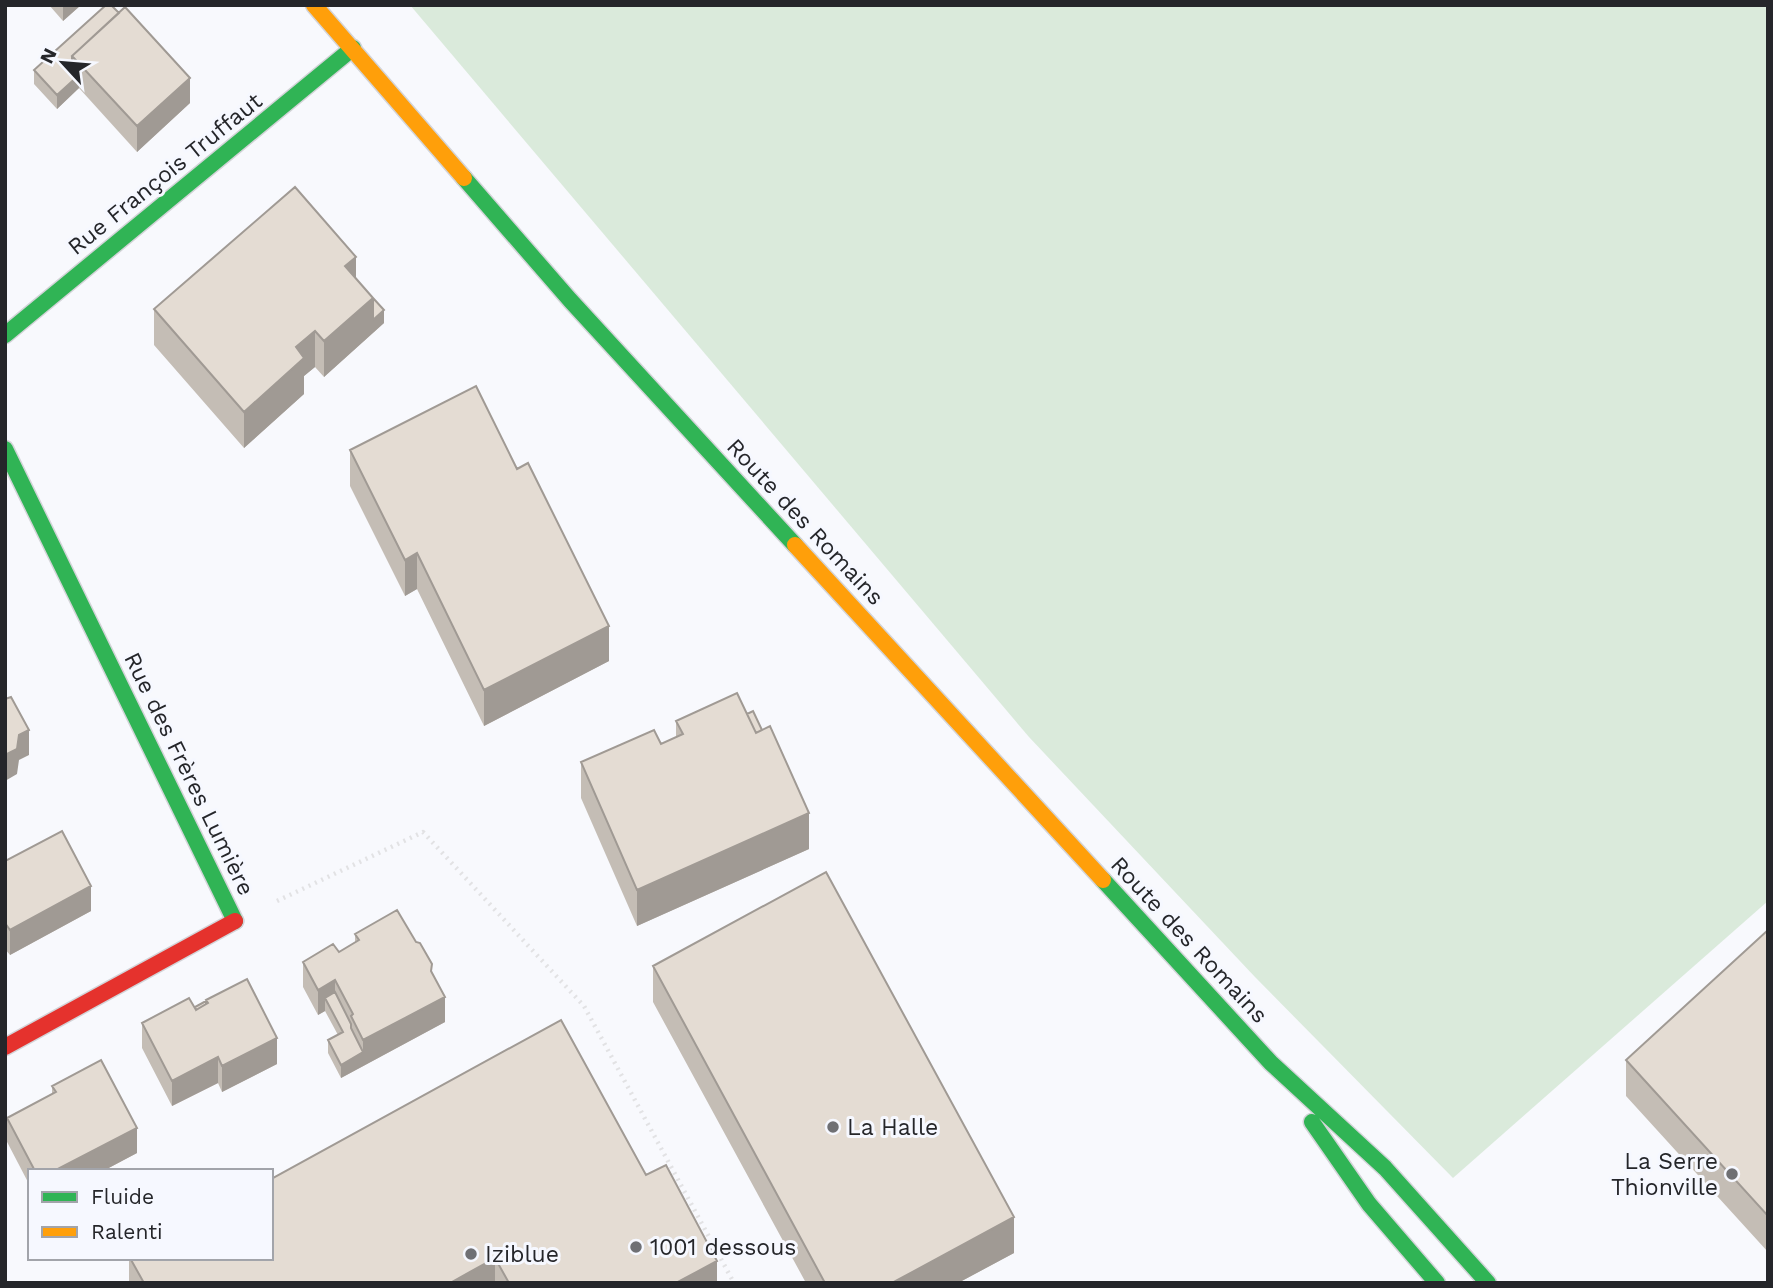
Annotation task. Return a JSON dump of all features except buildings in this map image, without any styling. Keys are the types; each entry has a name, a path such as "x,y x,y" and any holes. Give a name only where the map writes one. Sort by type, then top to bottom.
{"street":[{"name":"Route des Romains","path":"314,5 570,300 1271,1063 1385,1168 1488,1283"},
{"name":"Rue François Truffaut","path":"5,335 353,48"},
{"name":"Rue des Frères Lumière","path":"5,449 235,921 5,1047"},
{"name":"Route des Romains","path":"1271,1063 1369,1204 1437,1283"}],"path":[{"path":"235,921 422,832 584,1006 734,1283"}],"green space":[{"path":"410,5 1768,5 1768,901 1453,1178 1255,977 1029,737"}],"traffic: fast":[{"path":"5,335 353,48"},
{"path":"464,178 570,300 795,545"},
{"path":"5,449 235,921"},
{"path":"1103,880 1271,1063 1385,1168 1488,1283"},
{"path":"1312,1122 1369,1204 1437,1283"}],"traffic: slow":[{"path":"314,5 464,178"},
{"path":"795,545 1103,880"}],"traffic: jam":[{"path":"5,1047 235,921"}],"place":[{"name":"La Halle","path":"833,1127"},
{"name":"La Serre Thionville","path":"1732,1174"},
{"name":"1001 dessous","path":"636,1247"},
{"name":"Iziblue","path":"471,1254"}]}
